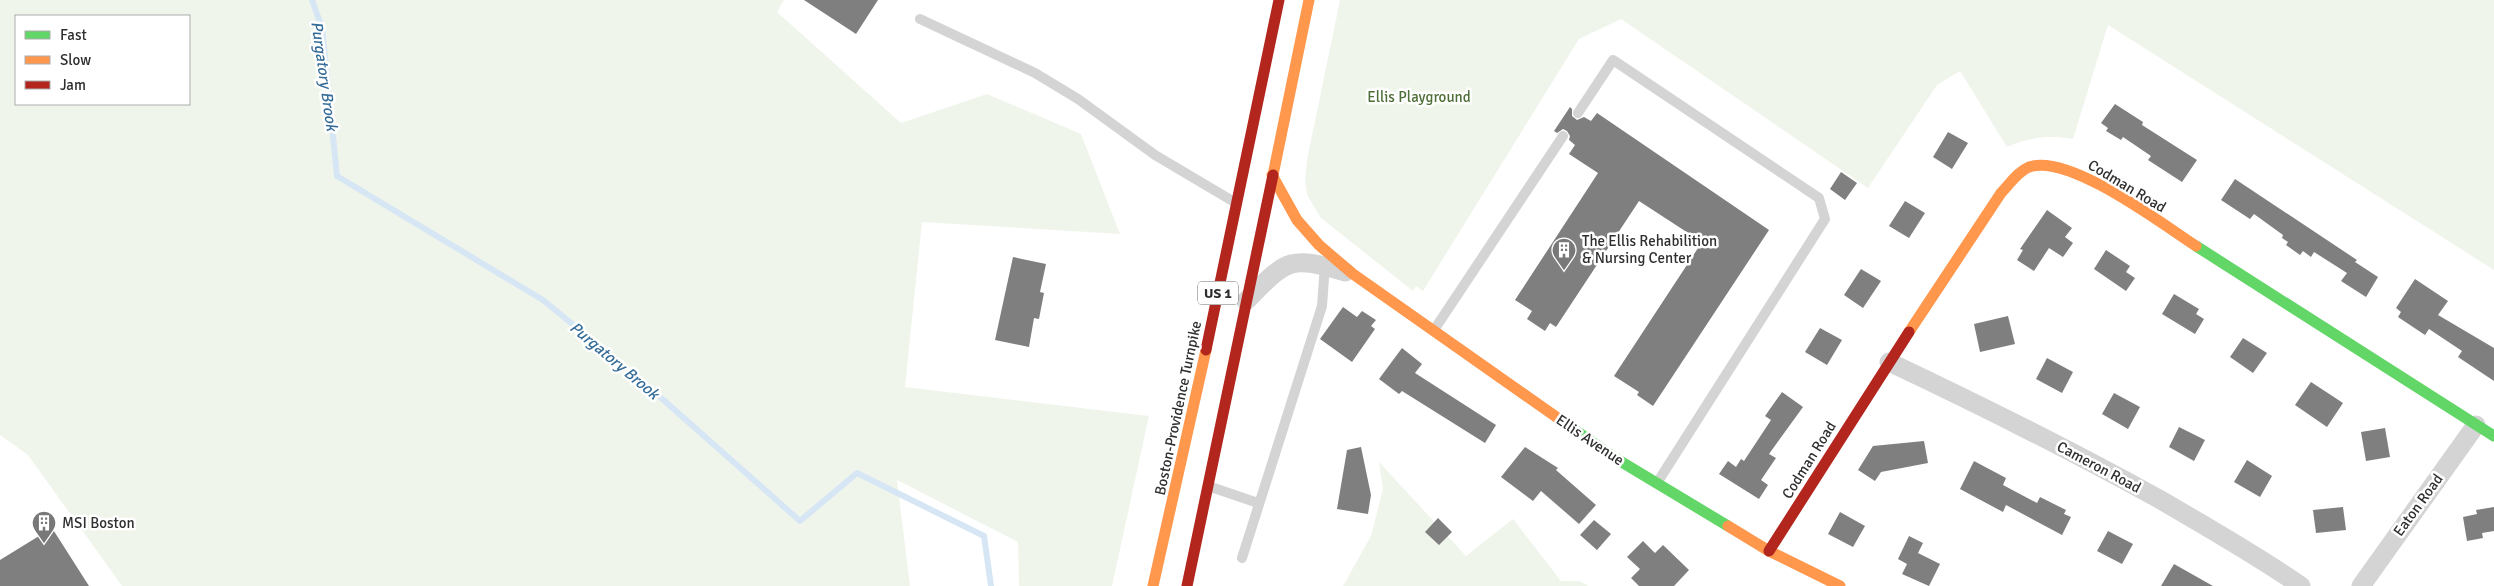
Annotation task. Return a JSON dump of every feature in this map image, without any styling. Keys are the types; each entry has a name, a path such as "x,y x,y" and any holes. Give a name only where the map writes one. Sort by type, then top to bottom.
{"street":[{"name":"Boston-Providence Turnpike","path":"1153,586 1198,387 1279,0"},
{"name":"US 1","path":"1187,586 1309,0"},
{"name":"Codman Road","path":"1768,551 1889,362 2001,193 2022,170 2045,165 2065,167 2097,184 2494,436"},
{"name":"Ellis Avenue","path":"1272,175 1297,220 1319,245 1353,274 1615,458 1768,551 1840,586"},
{"name":"Ellis Avenue","path":"1245,302 1268,279 1290,263 1312,262 1353,274"},
{"name":"Cameron Road","path":"1889,362 1990,409 2105,469 2256,554 2301,586"},
{"name":"Eaton Road","path":"2360,586 2476,425"}],"lane":[{"path":"920,19 1035,73 1078,99 1155,155 1236,203"},
{"path":"1578,113 1613,60 1819,198 1825,219 1657,483"},
{"path":"1434,331 1562,136"},
{"path":"1242,558 1322,306 1325,265"},
{"path":"1207,485 1258,503"}],"green space":[{"path":"0,0 784,0 777,12 901,123 987,94 1081,134 1120,234 922,222 905,387 1149,416 1112,586 1019,586 1018,542 897,480 910,586 122,586 28,455 0,435"},
{"name":"Ellis Playground","path":"1340,0 2494,0 2494,270 2108,25 2073,139 2039,138 2007,147 1960,71 1937,85 1868,188 1621,19 1579,39 1423,291 1416,286 1413,291 1321,218 1307,195 1305,180 1307,160"},
{"path":"1379,462 1466,556 1513,519 1561,581 1579,581 1589,586 1343,586 1371,536 1383,489"}],"building":[{"path":"804,0 878,0 856,34"},
{"path":"2115,104 2143,122 2142,125 2197,160 2182,182 2148,160 2151,156 2123,137 2121,140 2106,131 2108,128 2101,123"},
{"name":"The Ellis Rehabilition & Nursing Center","path":"1570,107 1572,109 1572,116 1577,120 1584,117 1591,121 1597,113 1769,230 1653,406 1637,395 1639,392 1614,376 1702,242 1639,201 1556,327 1550,323 1545,331 1527,319 1532,311 1515,300 1598,173 1569,154 1575,145 1569,140 1570,136 1567,131 1563,129 1557,133 1554,131"},
{"path":"1948,132 1968,143 1952,169 1933,157"},
{"path":"1841,172 1857,183 1845,200 1830,189"},
{"path":"2235,179 2357,260 2355,262 2378,277 2366,297 2341,281 2347,273 2314,252 2311,257 2303,251 2300,255 2286,245 2288,242 2282,238 2283,235 2254,214 2250,219 2221,200"},
{"path":"1905,201 1925,213 1909,238 1889,226"},
{"path":"2047,210 2072,228 2065,237 2073,243 2063,257 2049,248 2034,271 2017,260 2023,250 2020,249"},
{"path":"2106,250 2130,266 2126,272 2135,278 2126,291 2094,269"},
{"path":"1013,257 1046,264 1040,292 1044,293 1039,319 1034,318 1029,347 995,340"},
{"path":"1861,269 1881,281 1863,308 1844,295"},
{"path":"2415,279 2448,301 2438,315 2494,348 2494,381 2458,357 2462,351 2429,329 2425,335 2398,317 2401,312 2396,308"},
{"path":"2174,294 2199,309 2196,314 2204,319 2195,334 2162,314"},
{"path":"1343,307 1357,317 1362,311 1376,320 1371,326 1375,329 1352,362 1320,339"},
{"path":"2008,316 2015,344 1980,352 1974,324"},
{"path":"1820,328 1842,340 1827,365 1805,352"},
{"path":"2243,338 2267,353 2253,373 2230,357"},
{"path":"1402,348 1422,364 1415,373 1496,425 1485,443 1402,391 1399,394 1379,379"},
{"path":"2047,358 2073,372 2062,393 2036,379"},
{"path":"2311,382 2343,403 2327,427 2295,405"},
{"path":"1782,392 1803,407 1769,454 1776,458 1761,480 1768,485 1759,499 1719,474 1728,461 1736,467 1741,459 1744,461 1771,420 1765,416"},
{"path":"2114,393 2140,407 2128,429 2102,414"},
{"path":"2179,427 2205,440 2194,461 2169,447"},
{"path":"2385,428 2390,457 2366,461 2361,432"},
{"path":"1924,441 1928,463 1881,472 1875,481 1858,470 1873,446"},
{"path":"1361,447 1371,495 1368,514 1337,509 1347,450"},
{"path":"1525,447 1558,468 1556,470 1596,505 1579,524 1541,491 1533,501 1501,477"},
{"path":"2247,460 2272,476 2260,497 2234,482"},
{"path":"1974,461 2006,478 2003,485 2037,503 2040,497 2066,510 2064,514 2071,517 2062,535 2006,505 2003,512 1960,489"},
{"path":"2343,507 2346,530 2316,533 2313,510"},
{"path":"2494,507 2494,531 2482,533 2483,538 2467,541 2463,517 2477,514 2476,510"},
{"path":"1840,512 1865,526 1853,547 1828,534"},
{"path":"1438,518 1452,532 1439,545 1425,532"},
{"path":"1594,520 1611,534 1597,550 1580,535"},
{"name":"MSI Boston","path":"52,528 89,586 0,586 0,560"},
{"path":"2108,531 2133,544 2122,564 2097,551"},
{"path":"1909,536 1923,543 1918,553 1940,564 1929,586 1902,574 1907,564 1898,559"},
{"path":"1643,541 1655,553 1663,545 1689,570 1674,586 1639,586 1631,578 1640,569 1627,557"},
{"path":"2174,564 2213,586 2161,586"}],"waterway":[{"name":"Purgatory Brook","path":"312,0 322,28 337,176 543,300 650,388 800,521 857,473 984,536 991,586"}],"traffic: fast":[{"path":"2196,246 2494,436"},
{"path":"1562,421 1615,458 1728,526"}],"traffic: slow":[{"path":"1273,175 1309,0"},
{"path":"1909,332 2001,193 2017,175 2029,167 2046,165 2067,170 2090,180 2115,193 2196,246"},
{"path":"1272,175 1297,220 1319,245 1353,274 1562,421"},
{"path":"1153,586 1206,350"},
{"path":"1728,526 1769,551 1840,586"}],"traffic: jam":[{"path":"1206,350 1279,0"},
{"path":"1187,586 1273,175"},
{"path":"1769,551 1909,332"}],"place":[{"name":"The Ellis Rehabilition & Nursing Center","path":"1564,271"},
{"name":"MSI Boston","path":"44,544"}]}
